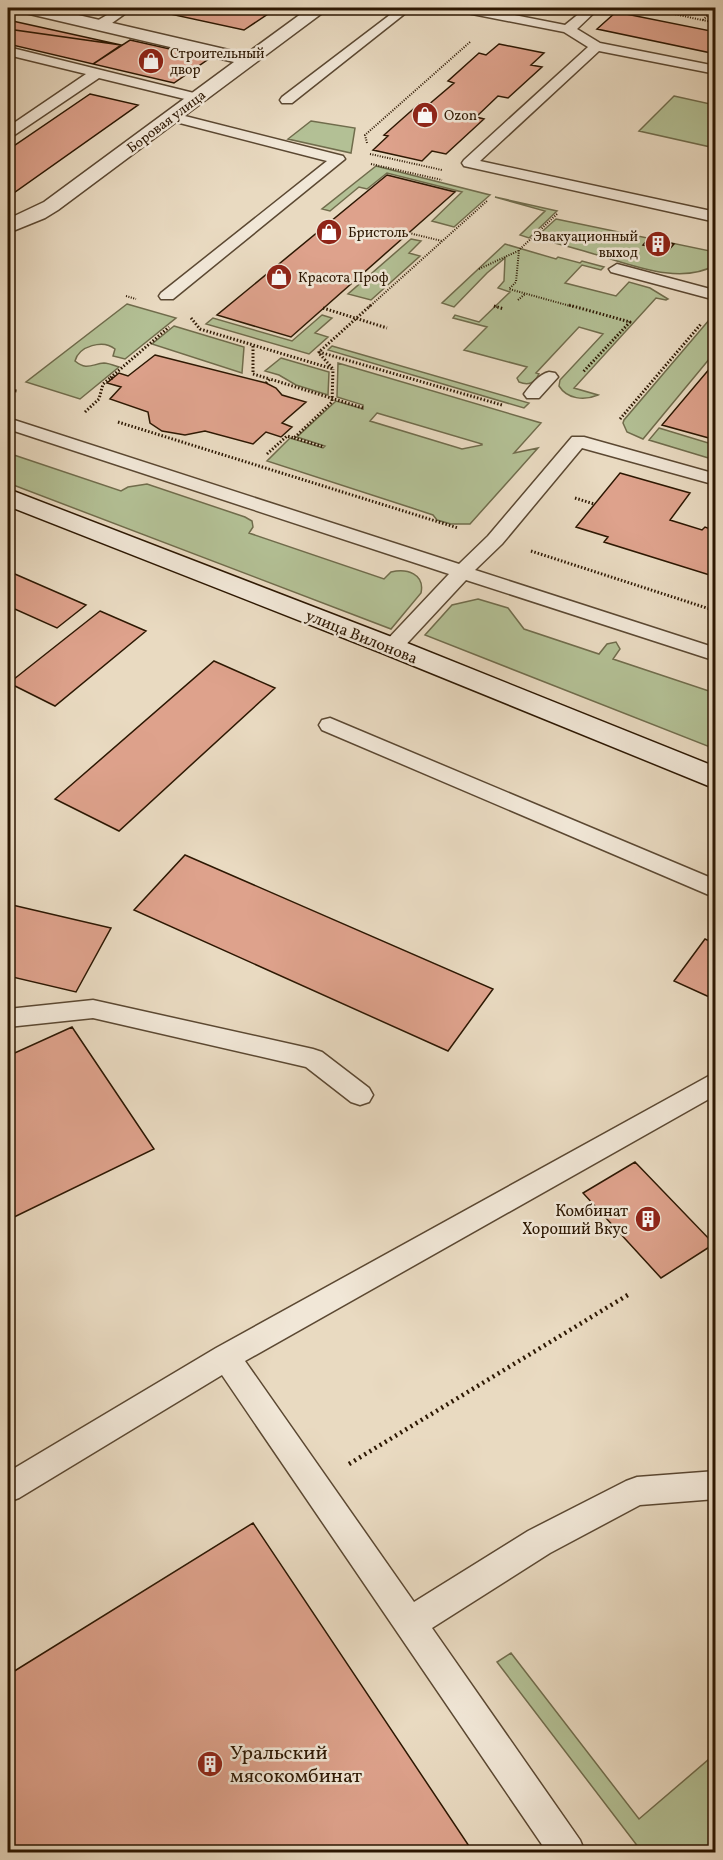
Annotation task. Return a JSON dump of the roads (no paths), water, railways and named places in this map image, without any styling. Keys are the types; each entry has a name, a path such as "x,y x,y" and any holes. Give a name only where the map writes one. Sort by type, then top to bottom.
{"street":[{"path":"27,8 249,60"},
{"name":"Боровая улица","path":"10,224 38,214 51,206 320,8"},
{"name":"улица Вилонова","path":"8,497 392,647 716,779"}],"lane":[{"path":"100,25 127,8"},
{"path":"287,100 406,8"},
{"path":"462,8 568,29 596,46 716,70"},
{"path":"568,29 593,8"},
{"path":"596,46 469,163 716,217"},
{"path":"8,51 197,98"},
{"path":"8,133 97,73"},
{"path":"167,296 338,159 173,117"},
{"path":"617,269 708,293"},
{"path":"533,394 549,377"},
{"path":"8,423 716,655"},
{"path":"392,647 495,540 578,441 716,480"},
{"path":"330,725 716,891"},
{"path":"8,1018 93,1010 104,1012 314,1059 360,1095"},
{"path":"8,1488 226,1357 716,1082"},
{"path":"226,1357 568,1852"},
{"path":"410,1623 539,1542 637,1491 716,1485"}],"place":[{"name":"Строительный двор","path":"151,61"},
{"name":"Ozon","path":"425,115"},
{"name":"Бристоль","path":"329,232"},
{"name":"Эвакуационный выход","path":"658,244"},
{"name":"Красота Проф","path":"279,277"},
{"name":"Комбинат Хороший Вкус","path":"648,1219"},
{"name":"Уральский мясокомбинат","path":"210,1764"}]}
